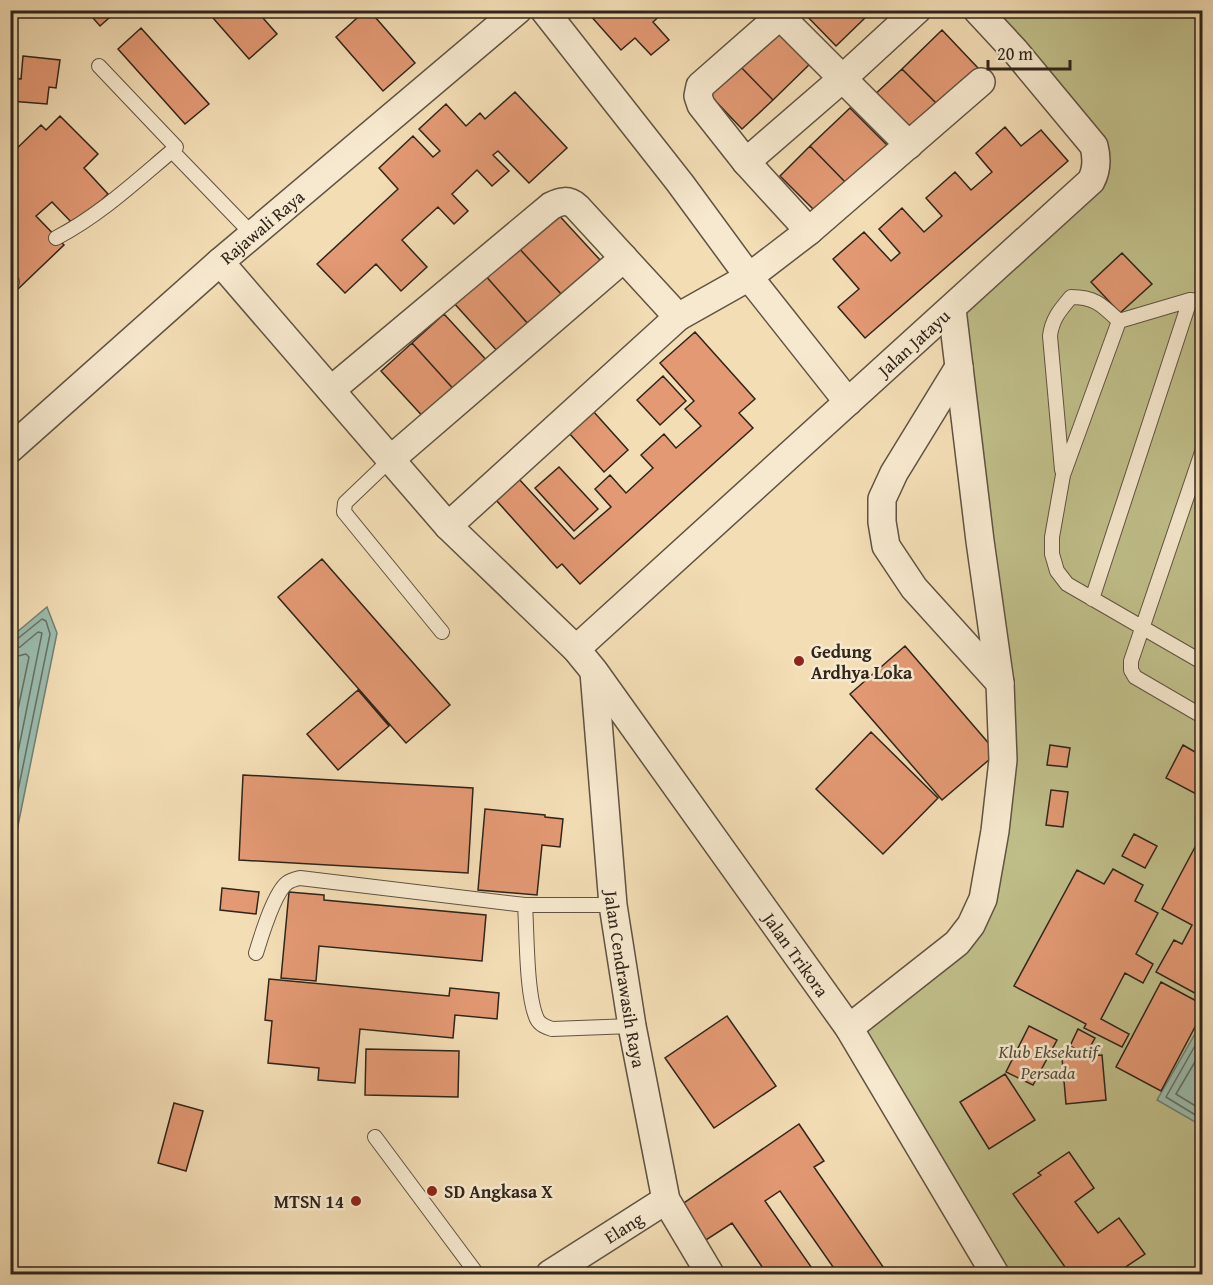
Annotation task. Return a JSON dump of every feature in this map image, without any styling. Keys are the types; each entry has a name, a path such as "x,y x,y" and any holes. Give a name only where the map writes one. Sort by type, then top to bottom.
{"street":[{"name":"Rajawali Raya","path":"10,449 220,262 518,10"},
{"path":"544,10 848,402"},
{"path":"746,162 917,10"},
{"name":"Jalan Jatayu","path":"576,649 1091,181 1096,167 1094,146 1016,52 977,10"},
{"path":"809,231 746,162 702,105 698,96 698,91 704,83 774,21 784,21 909,145"},
{"path":"448,526 678,316 749,277 809,231 981,82"},
{"path":"331,390 557,202 568,201 577,207 678,316"},
{"path":"391,459 624,258"},
{"name":"Jalan Trikora","path":"220,262 448,526 576,649 594,671 849,1028 984,1271"},
{"path":"849,1028 957,943 971,925 983,899 995,831 1003,760 1000,683 952,309"},
{"path":"959,367 894,473 882,499 882,522 886,546 914,588 1000,683"},
{"name":"Jalan Cendrawasih Raya","path":"594,671 613,905 632,1026 666,1200 710,1275"},
{"name":"Elang","path":"550,1275 666,1200"}],"lane":[{"path":"57,238 109,205 176,147 99,66"},
{"path":"172,151 253,235"},
{"path":"1063,475 1050,336 1052,323 1071,297 1086,297 1102,305 1119,321"},
{"path":"1119,321 1196,300"},
{"path":"1092,600 1196,300"},
{"path":"1119,321 1063,475 1052,537 1052,554 1057,570 1067,584 1203,662"},
{"path":"1203,452 1131,661 1131,670 1136,677 1203,716"},
{"path":"391,459 345,503 344,512 442,632"},
{"path":"256,953 282,889 289,881 300,878 525,905 613,905"},
{"path":"525,905 531,992 538,1021 552,1029 632,1026"},
{"path":"375,1137 477,1275"}],"green space":[{"name":"Klub Eksekutif Persada","path":"978,11 1202,11 1202,1274 998,1274 849,1028 971,925 1003,760 952,309 1096,160"}],"water":[{"path":"47,607 57,633 11,860 11,637"},
{"path":"1195,1034 1202,1038 1202,1126 1157,1100"}],"building":[{"path":"86,10 118,10 100,26"},
{"path":"206,10 256,10 277,34 249,59"},
{"path":"366,10 369,10 415,63 383,91 336,37"},
{"path":"592,10 666,10 653,22 669,40 651,55 635,38 621,50 589,14"},
{"path":"801,10 861,10 867,16 836,46"},
{"path":"10,20 15,21 11,59 10,59"},
{"path":"776,23 813,61 773,100 736,62"},
{"path":"141,28 209,104 185,124 118,49"},
{"path":"942,30 978,68 939,106 902,69"},
{"path":"23,56 60,60 56,88 49,87 47,104 10,101 10,77 21,79"},
{"path":"736,62 773,100 742,129 706,91"},
{"path":"902,69 939,106 908,136 871,98"},
{"path":"515,92 567,148 529,183 498,151 493,155 509,171 492,186 477,170 452,194 468,211 454,224 438,207 402,240 427,267 401,291 376,264 345,293 317,264 398,189 379,168 413,136 433,157 440,151 419,129 446,104 466,126 480,113 485,119"},
{"path":"850,108 887,145 847,184 810,146"},
{"path":"60,116 98,154 84,168 108,194 75,226 52,202 36,216 64,245 18,289 10,281 10,155 41,125 46,130"},
{"path":"1005,127 1021,146 1041,130 1068,161 865,338 838,307 859,289 833,259 864,232 891,261 900,253 879,229 902,208 924,232 942,216 926,198 955,172 971,190 992,172 976,153"},
{"path":"810,146 847,184 817,213 780,176"},
{"path":"555,211 601,261 562,295 516,245"},
{"path":"516,245 562,295 529,325 484,274"},
{"path":"1122,253 1152,284 1120,313 1091,282"},
{"path":"484,274 529,325 499,353 453,302"},
{"path":"444,314 490,364 457,393 412,343"},
{"path":"695,332 755,399 739,413 753,428 580,584 562,564 557,568 496,500 519,479 574,539 611,507 595,489 610,475 626,493 653,468 641,455 664,434 676,448 701,426 685,409 694,401 660,363"},
{"path":"412,343 457,393 427,421 381,371"},
{"path":"663,376 686,401 660,425 637,400"},
{"path":"593,411 628,450 604,472 569,433"},
{"path":"559,467 598,509 574,531 535,488"},
{"path":"322,559 450,705 406,743 278,597"},
{"path":"905,646 997,753 942,800 850,694"},
{"path":"358,690 389,726 338,770 307,734"},
{"path":"871,732 938,798 883,854 816,789"},
{"path":"1050,745 1070,748 1067,767 1047,765"},
{"path":"1183,745 1202,756 1202,793 1200,796 1166,778"},
{"path":"243,775 473,788 468,873 239,860"},
{"path":"1051,790 1068,792 1063,827 1046,825"},
{"path":"485,809 563,819 560,847 542,845 537,895 478,890"},
{"path":"1134,834 1157,846 1145,868 1122,856"},
{"path":"1202,834 1202,997 1156,972 1174,940 1182,944 1192,925 1162,909"},
{"path":"1113,869 1143,885 1135,901 1158,913 1136,954 1153,964 1143,983 1125,973 1101,1019 1129,1034 1122,1047 1084,1028 1086,1024 1014,986 1077,870 1104,884"},
{"path":"222,888 259,892 256,914 220,910"},
{"path":"289,892 324,895 324,900 486,915 482,961 319,946 316,981 281,978"},
{"path":"269,979 449,996 450,988 499,993 497,1019 455,1015 453,1038 360,1029 355,1083 318,1080 319,1068 268,1063 272,1021 265,1020"},
{"path":"1161,982 1202,1004 1202,1031 1195,1027 1161,1091 1116,1067"},
{"path":"727,1016 776,1086 714,1128 665,1058"},
{"path":"1029,1026 1057,1040 1033,1085 1006,1072"},
{"path":"1078,1029 1095,1038 1086,1054 1070,1046"},
{"path":"366,1049 459,1051 458,1097 365,1095"},
{"path":"1102,1055 1106,1100 1066,1104 1062,1058"},
{"path":"1005,1074 1035,1120 989,1149 960,1102"},
{"path":"174,1103 203,1111 186,1171 158,1163"},
{"path":"799,1124 824,1161 814,1167 888,1274 838,1274 780,1191 765,1201 816,1274 767,1274 732,1223 706,1240 681,1205"},
{"path":"1069,1152 1094,1188 1075,1202 1098,1233 1119,1218 1145,1254 1115,1274 1110,1271 1105,1274 1070,1274 1013,1194 1041,1175 1038,1173"}],"place":[{"name":"Gedung Ardhya Loka","path":"799,661"},
{"name":"SD Angkasa X","path":"432,1191"},
{"name":"MTSN 14","path":"356,1201"}]}
